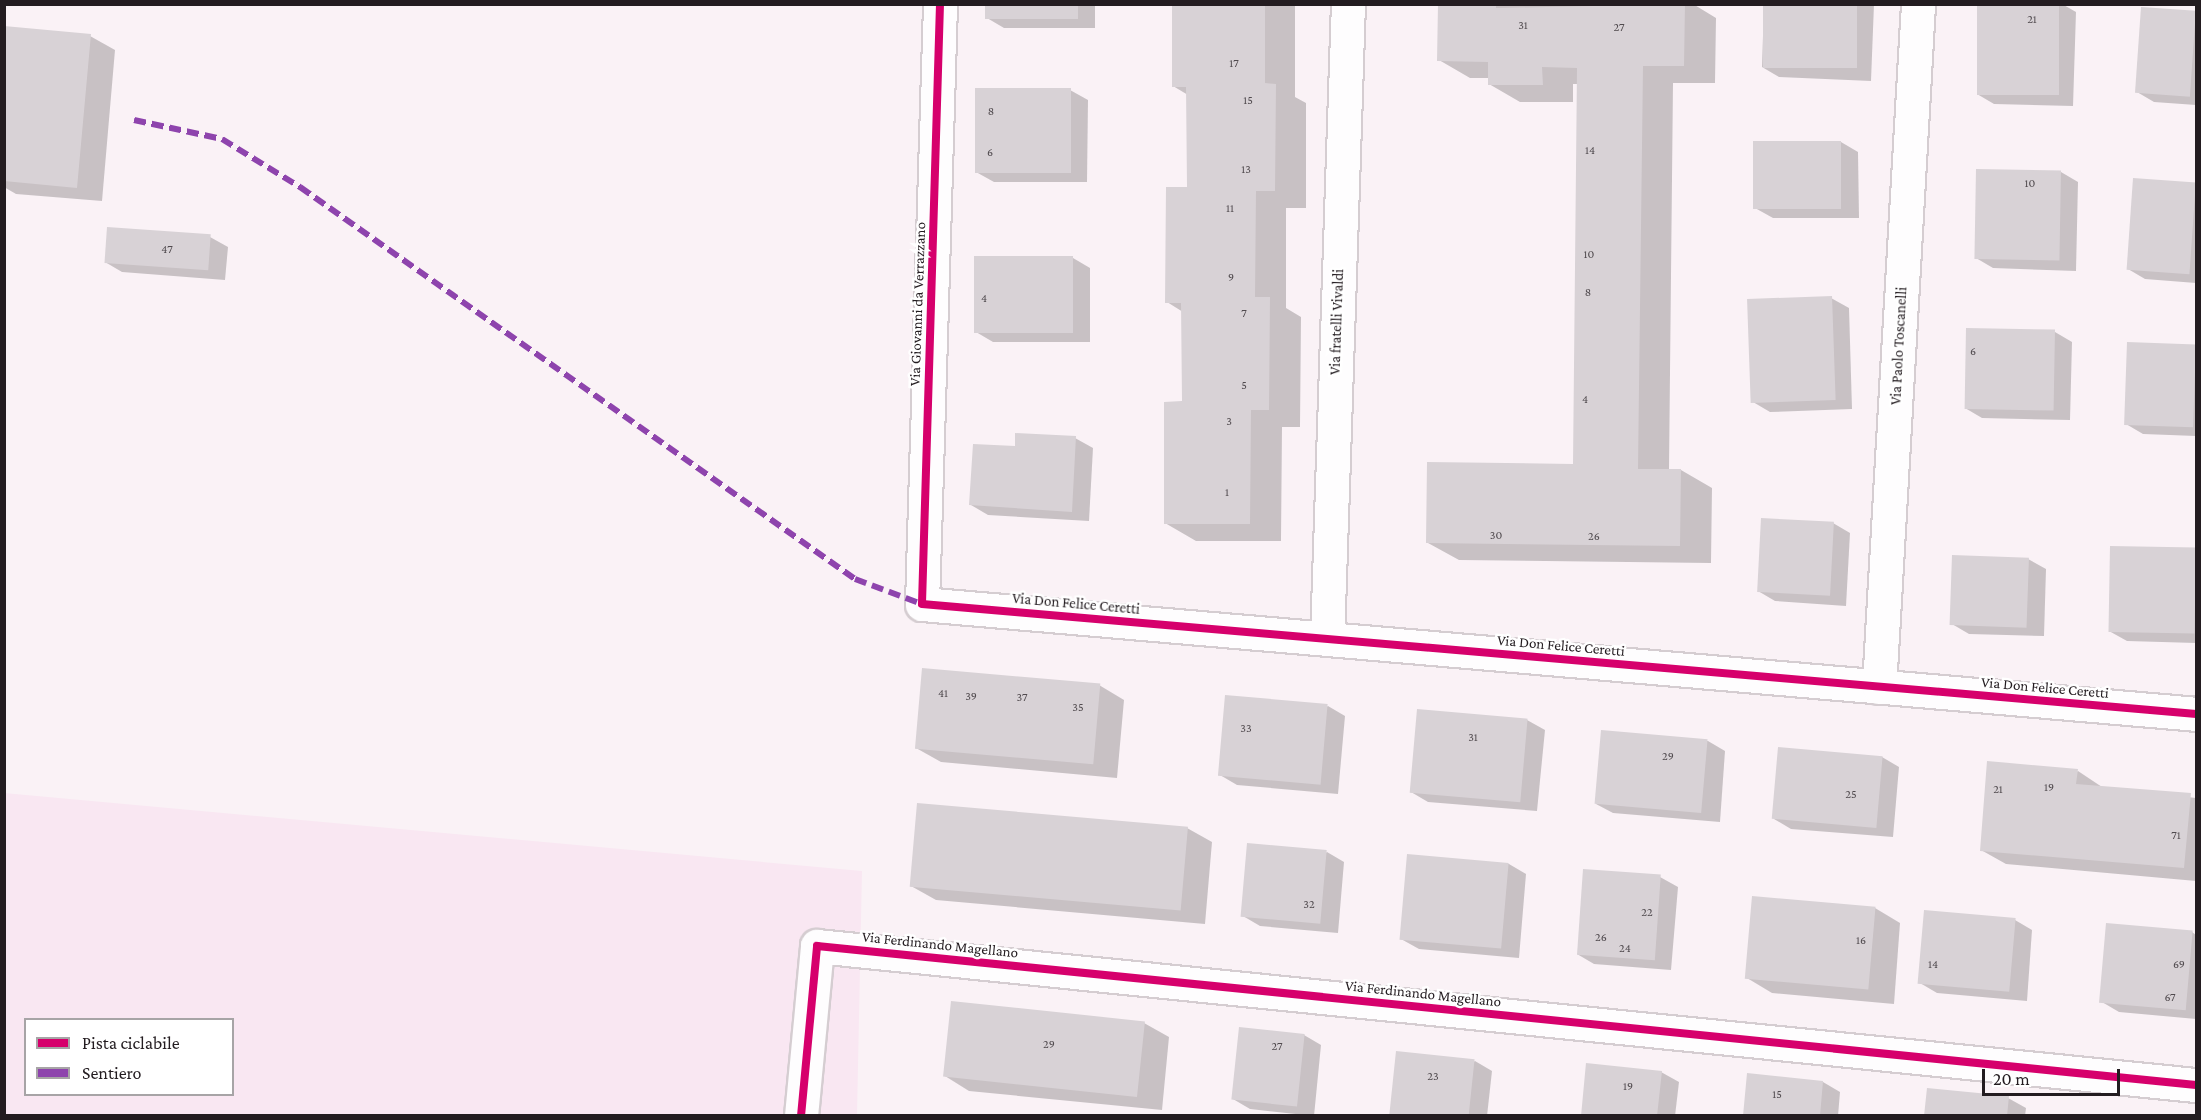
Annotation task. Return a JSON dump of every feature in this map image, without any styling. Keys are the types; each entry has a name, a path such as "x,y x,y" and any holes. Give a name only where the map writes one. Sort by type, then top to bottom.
{"street":[{"name":"Via Giovanni da Verrazzano","path":"922,604 940,4"},
{"name":"Via fratelli Vivaldi","path":"1327,639 1348,4"},
{"name":"Via Paolo Toscanelli","path":"1879,687 1918,4"},
{"name":"Via Don Felice Ceretti","path":"922,604 2196,714"},
{"name":"Via Ferdinando Magellano","path":"801,1116 817,946 2196,1085"}],"shaded area":[{"path":"4,793 862,871 857,1115 5,1115"}],"building":[{"path":"985,4 1078,4 1078,19 985,19"},
{"path":"1172,4 1265,4 1265,83 1276,84 1275,191 1256,191 1255,297 1270,297 1269,410 1251,410 1250,524 1164,524 1164,402 1182,401 1181,303 1165,303 1166,187 1187,187 1186,87 1172,87"},
{"path":"1438,4 1496,4 1496,8 1685,4 1684,66 1643,66 1638,469 1681,469 1680,546 1426,543 1427,462 1573,464 1577,68 1542,67 1543,85 1488,85 1488,62 1437,61"},
{"path":"1763,4 1857,4 1857,68 1763,68"},
{"path":"1977,4 2059,4 2059,95 1977,95"},
{"path":"2141,7 2196,11 2190,97 2135,93"},
{"path":"4,26 91,34 77,188 4,181"},
{"path":"975,88 1071,88 1071,173 975,173"},
{"path":"1753,141 1841,141 1841,209 1753,209"},
{"path":"1976,169 2061,170 2059,260 1974,259"},
{"path":"2133,178 2196,182 2189,274 2127,270"},
{"path":"107,227 211,234 208,270 104,263"},
{"path":"974,256 1073,256 1073,333 974,333"},
{"path":"1832,296 1836,400 1751,403 1747,299"},
{"path":"1966,328 2055,330 2054,411 1965,409"},
{"path":"2127,342 2196,344 2193,427 2124,425"},
{"path":"1015,433 1076,436 1072,512 969,505 973,444 1015,446"},
{"path":"1761,518 1834,522 1830,596 1757,592"},
{"path":"2110,546 2196,548 2194,633 2108,632"},
{"path":"1952,555 2029,558 2027,628 1950,625"},
{"path":"922,668 1100,684 1093,764 915,749"},
{"path":"1225,695 1328,704 1321,785 1218,776"},
{"path":"1417,709 1528,719 1520,802 1410,793"},
{"path":"1601,730 1708,739 1701,813 1595,804"},
{"path":"1778,747 1883,756 1876,828 1772,819"},
{"path":"1987,761 2078,769 2076,784 2191,793 2184,868 1980,851"},
{"path":"917,803 1188,827 1181,910 910,887"},
{"path":"1247,843 1327,850 1320,924 1241,917"},
{"path":"1407,854 1509,863 1501,949 1400,940"},
{"path":"1583,869 1661,874 1655,960 1577,955"},
{"path":"1752,896 1876,907 1868,989 1745,979"},
{"path":"1924,910 2016,918 2009,992 1918,984"},
{"path":"2106,923 2193,931 2186,1010 2099,1003"},
{"path":"951,1001 1145,1021 1137,1097 943,1077"},
{"path":"1239,1027 1305,1034 1297,1106 1231,1100"},
{"path":"1396,1051 1475,1059 1469,1116 1389,1116"},
{"path":"1586,1063 1662,1071 1657,1116 1581,1116"},
{"path":"1747,1073 1823,1081 1820,1116 1743,1116"},
{"path":"1927,1088 2009,1096 2007,1116 1924,1116"}],"marked path":[{"path":"134,120 222,139 300,187 855,579 922,604"}],"cycle path":[{"path":"940,4 922,604 2196,714"},
{"path":"801,1116 817,946 2196,1085"}]}
